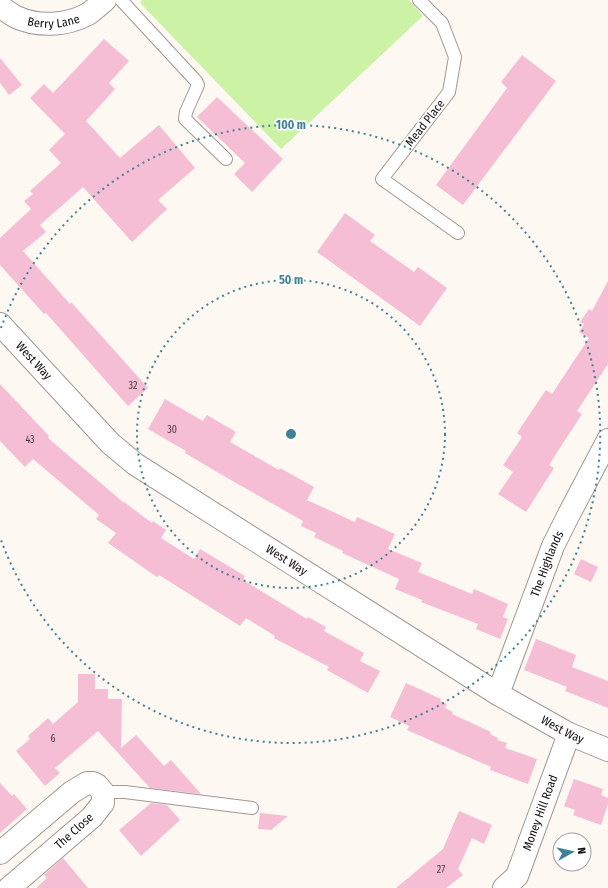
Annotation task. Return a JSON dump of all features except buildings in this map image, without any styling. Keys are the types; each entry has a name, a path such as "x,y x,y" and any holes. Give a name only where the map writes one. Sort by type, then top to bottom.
{"street":[{"name":"Berry Lane","path":"0,6 14,16 26,21 41,24 74,21 89,13 105,0"},
{"name":"West Way","path":"0,324 110,443 135,464 498,694 569,734 608,750"},
{"name":"The Highlands","path":"498,694 553,546 608,440"},
{"name":"Money Hill Road","path":"504,888 518,876 569,734"},
{"path":"0,853 77,789 92,783 97,785 103,792"},
{"name":"The Close","path":"9,888 92,817 103,803 103,792"}],"lane":[{"path":"121,0 196,81 198,85 186,112 185,119 226,159"},
{"name":"Mead Place","path":"419,0 442,23 455,57 449,92 382,179 458,233"},
{"path":"103,792 125,792 252,808"}],"green space":[{"path":"142,0 409,0 423,16 281,149 140,3"}]}
